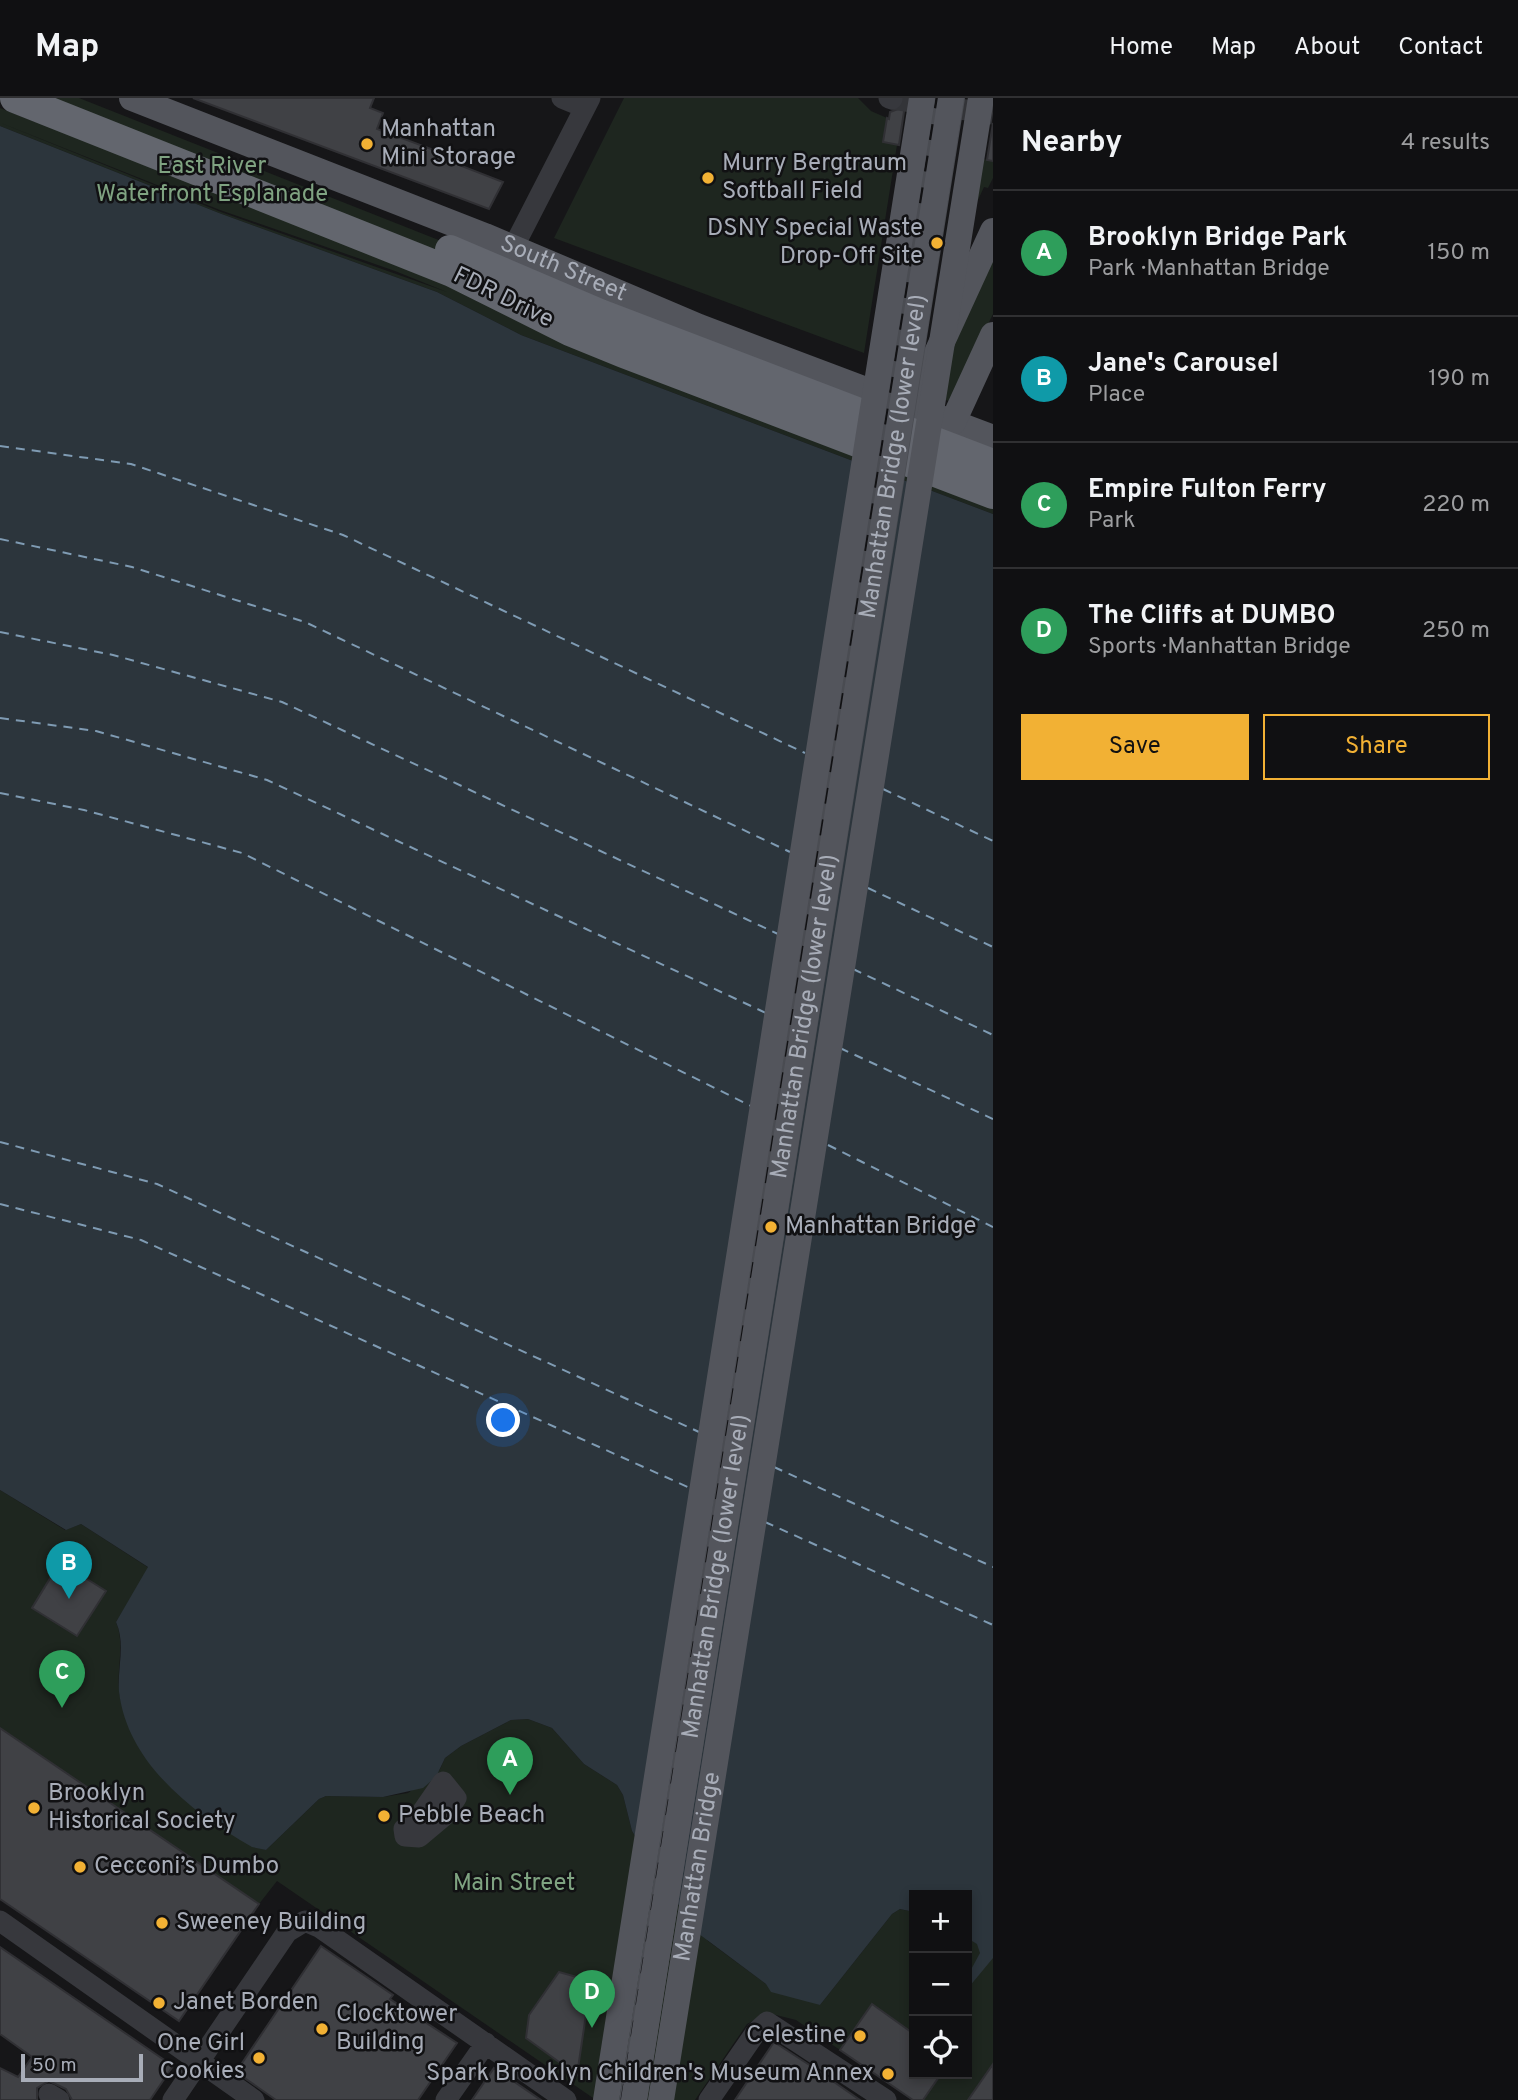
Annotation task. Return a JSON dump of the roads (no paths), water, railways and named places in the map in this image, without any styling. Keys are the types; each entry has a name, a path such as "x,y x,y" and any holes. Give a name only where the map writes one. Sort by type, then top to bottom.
{"highway":[{"name":"FDR Drive","path":"15,98 452,272 570,331 993,494"},
{"name":"FDR Drive","path":"67,98 481,263 600,314 993,464"},
{"path":"0,114 201,193 570,331"}],"main road":[{"path":"606,2100 922,98"},
{"name":"Manhattan Bridge (lower level)","path":"634,2100 951,98"},
{"name":"Manhattan Bridge","path":"661,2100 981,98"},
{"name":"South Street","path":"137,99 513,248 699,327 993,438"},
{"path":"912,407 993,231"},
{"path":"953,422 993,335"}],"street":[{"path":"513,248 587,102 562,98"},
{"path":"0,1922 254,2100"},
{"path":"173,2100 287,1932 300,1922 319,1927 566,2100"},
{"path":"709,2100 756,2032 767,2022 886,2100"},
{"path":"446,2100 486,2043"}],"tunnel":[{"path":"892,99 993,114"}],"railway":[{"path":"623,2100 938,98"},
{"path":"643,2100 961,98"},
{"path":"654,2100 974,98"}],"place":[{"name":"Manhattan Mini Storage","path":"367,144"},
{"name":"Murry Bergtraum Softball Field","path":"708,178"},
{"name":"DSNY Special Waste Drop-Off Site","path":"937,243"},
{"name":"Manhattan Bridge","path":"771,1227"},
{"name":"Jane's Carousel","path":"69,1599"},
{"name":"Empire Fulton Ferry","path":"62,1708"},
{"name":"Brooklyn Bridge Park","path":"510,1795"},
{"name":"Brooklyn Historical Society","path":"34,1808"},
{"name":"Pebble Beach","path":"384,1816"},
{"name":"Cecconi’s Dumbo","path":"80,1867"},
{"name":"Sweeney Building","path":"162,1923"},
{"name":"Janet Borden","path":"159,2003"},
{"name":"The Cliffs at DUMBO","path":"592,2028"},
{"name":"Clocktower Building","path":"322,2029"},
{"name":"Celestine","path":"860,2036"},
{"name":"One Girl Cookies","path":"259,2058"},
{"name":"Spark Brooklyn Children's Museum Annex","path":"888,2074"}],"park label":[{"name":"East River Waterfront Esplanade","path":"212,181"},
{"name":"Main Street","path":"514,1884"}]}
